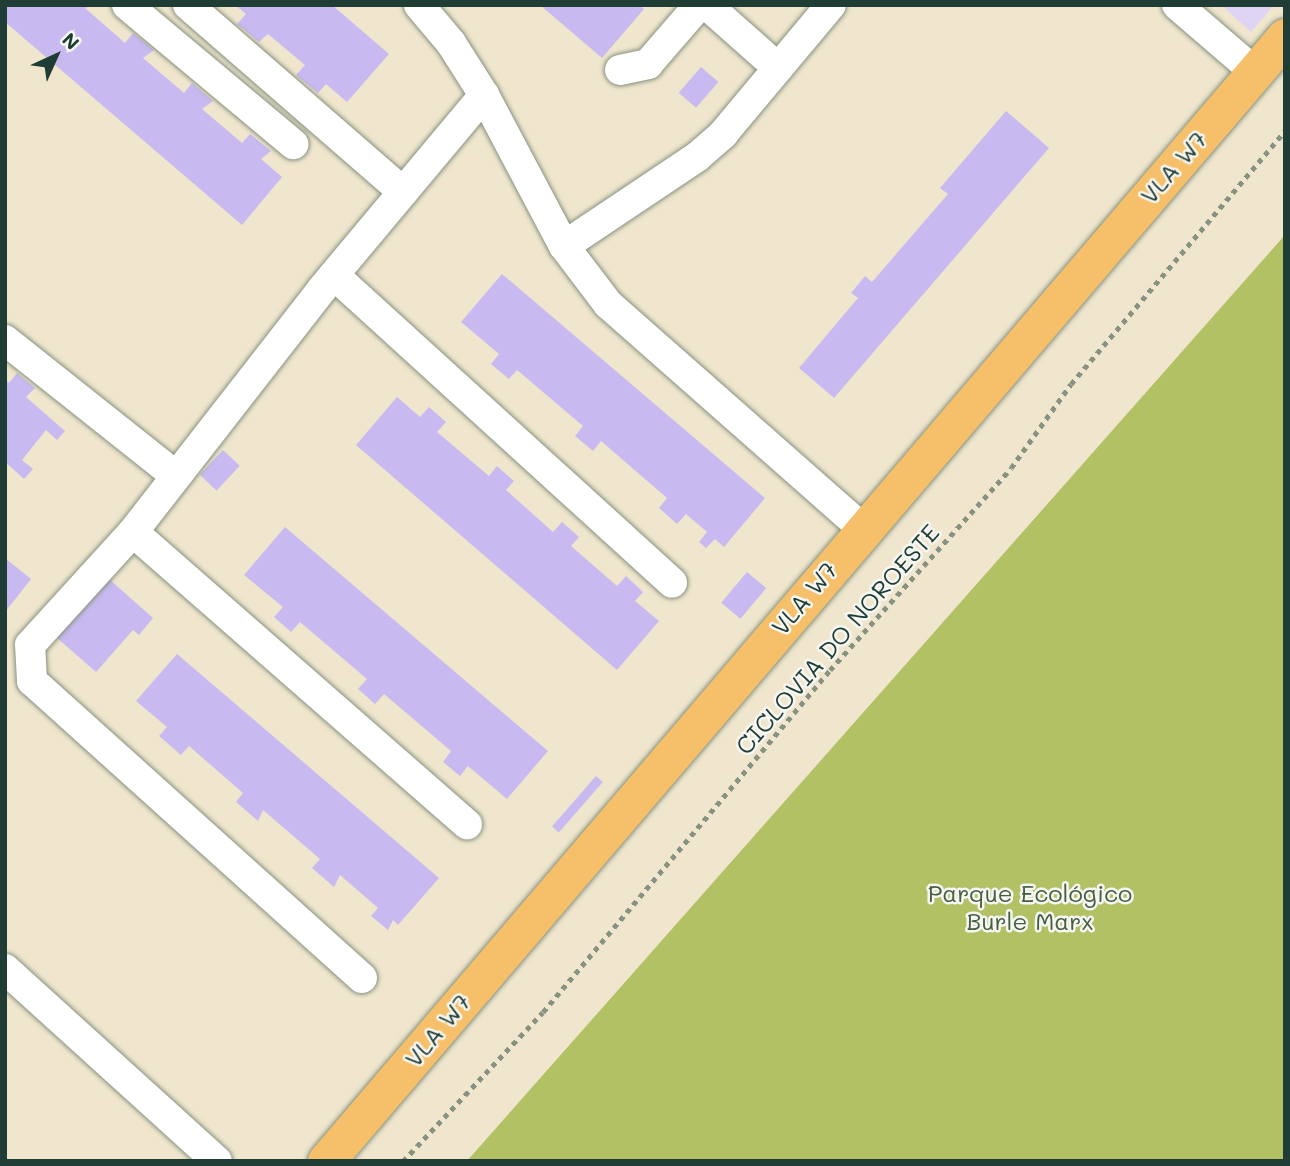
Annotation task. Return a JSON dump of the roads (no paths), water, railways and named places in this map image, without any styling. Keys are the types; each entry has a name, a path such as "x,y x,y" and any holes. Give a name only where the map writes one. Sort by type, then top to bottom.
{"main road":[{"name":"VLA W7","path":"326,1161 1285,37"}],"street":[{"path":"127,5 293,144"},
{"path":"188,5 403,192"},
{"path":"419,5 484,95 564,246 608,304 863,529"},
{"path":"620,70 648,64 699,5"},
{"path":"707,5 778,68"},
{"path":"564,246 697,158 723,134 831,5"},
{"path":"1195,11 1255,72"},
{"path":"362,978 32,681 30,645 133,532 334,275 484,95"},
{"path":"334,275 673,583"},
{"path":"5,340 176,476"},
{"path":"133,532 467,824"},
{"path":"5,969 218,1161"}],"park label":[{"name":"Parque Ecológico Burle Marx","path":"1030,907"}]}
